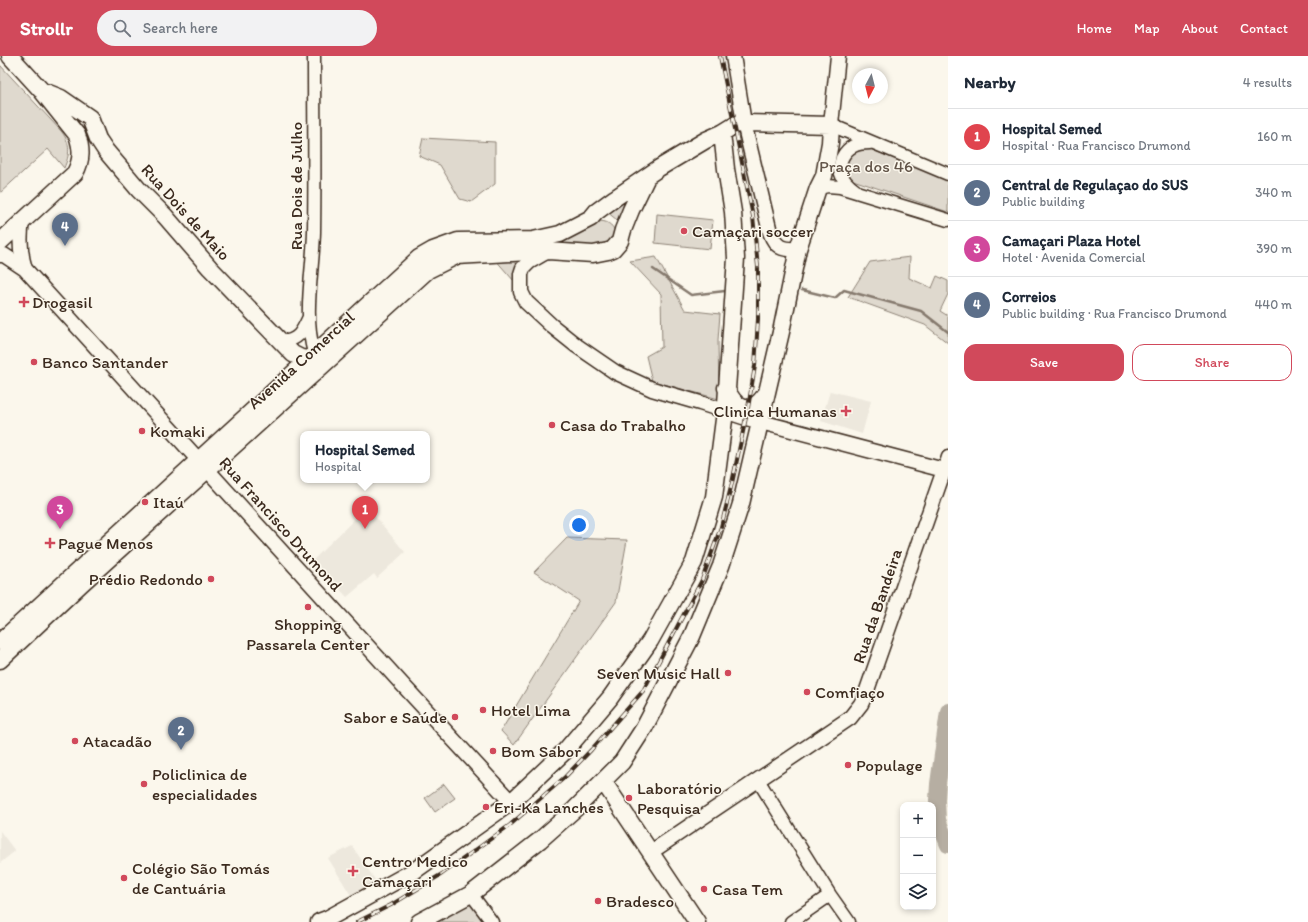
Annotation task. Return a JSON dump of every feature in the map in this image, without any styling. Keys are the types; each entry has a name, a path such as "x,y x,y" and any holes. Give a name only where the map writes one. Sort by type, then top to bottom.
{"main road":[{"path":"0,242 75,173 81,160 80,144 77,135 41,90 10,56"},
{"path":"733,56 744,123 763,205 773,240 775,244 784,249 798,249"},
{"path":"419,922 470,894 540,840 575,809 622,762 641,732 693,635 721,566 741,504 765,395 781,332 798,249 818,188 824,176 830,144 838,56"},
{"name":"Rua Dois de Maio","path":"41,90 61,98 90,118 98,139 106,151 139,190 165,216 210,268 293,354 301,358 311,356"},
{"path":"744,123 831,125"},
{"name":"Avenida Comercial","path":"203,465 311,356 419,258 433,250 458,241 533,240 560,234 591,218 596,212 659,168 706,140 735,125 744,123"},
{"path":"324,921 414,871 511,802 565,751 610,698 650,641 694,562 714,497 725,411 736,258 722,133"},
{"name":"Avenida Comercial","path":"0,660 129,533 203,465 428,270 456,256 548,251 593,254 613,249 618,244 622,236 631,210 647,177"},
{"path":"596,212 607,212 615,216 620,222 623,230"},
{"name":"Rua Francisco Drumond","path":"22,222 19,244 25,269"},
{"path":"548,251 534,258 523,268 520,286 526,302 552,326 591,356 627,379 652,389 759,421 946,464"},
{"name":"Rua Francisco Drumond","path":"0,255 4,255 25,269 511,802"},
{"path":"726,388 732,399 740,407 748,408 754,406 761,401 765,395"},
{"name":"Rua da Bandeira","path":"651,852 850,718 861,704 946,464"},
{"name":"Avenida Comercial","path":"0,642 60,586 129,533"},
{"path":"603,781 697,922"}],"street":[{"name":"Rua Dois de Julho","path":"311,356 312,346 309,316 314,233 314,56"},
{"path":"831,125 948,174"},
{"path":"856,191 845,181 842,175 840,166 841,160 848,149 853,145 874,142"},
{"path":"818,188 828,186 840,187 948,220"},
{"name":"Rua Dois de Julho","path":"282,342 290,341 300,335 309,316"},
{"path":"758,780 830,895 849,922"},
{"path":"470,894 492,922"},
{"path":"791,922 830,895"}],"shaded area":[{"name":"Clinica Humanas","path":"830,391 871,401 862,434 821,421"},
{"path":"367,507 405,552 377,578 374,574 347,597 313,560"},
{"path":"0,831 15,851 0,863"},
{"name":"Centro Medico Camaçari","path":"352,846 378,884 352,897 328,858"}],"green space":[{"path":"0,65 62,132 67,141 69,150 64,168 48,149 0,193"},
{"path":"423,138 495,142 495,184 471,202 460,199 440,165 419,156"},
{"name":"Praça dos 46","path":"865,147 948,180 948,212 853,180 847,174 845,168 847,161 852,153"},
{"path":"644,179 622,229 617,220 607,212"},
{"name":"Camaçari soccer","path":"657,214 713,220 710,249 655,243"},
{"path":"597,221 609,224 616,232 613,242 603,248 547,247"},
{"path":"525,257 516,272 514,281 494,258"},
{"path":"656,257 685,310 720,314 718,340 719,399 652,381 646,356 662,347 661,294 630,261"},
{"path":"910,257 909,278 932,288 937,276 948,281 948,294 940,311 948,316 948,343 925,325 848,297 870,262"},
{"path":"567,538 627,540 616,602 514,745 501,731 579,601 534,572"},
{"path":"444,784 455,798 435,812 425,798"},
{"path":"470,903 483,922 434,922"}],"waterway":[{"path":"653,269 691,295 725,291"},
{"path":"802,290 835,298 844,290 921,311 948,332"},
{"path":"948,711 937,800 938,820 948,845"}],"railway":[{"path":"357,922 391,905 442,874 510,825 565,777 643,691 702,580 721,527 732,483 748,408 755,366 758,319 758,267 753,216 720,56"}],"place":[{"name":"Camaçari soccer","path":"684,231"},
{"name":"Correios","path":"65,246"},
{"name":"Drogasil","path":"24,302"},
{"name":"Banco Santander","path":"34,362"},
{"name":"Clinica Humanas","path":"846,411"},
{"name":"Casa do Trabalho","path":"552,425"},
{"name":"Komaki","path":"142,431"},
{"name":"Itaú","path":"145,502"},
{"name":"Camaçari Plaza Hotel","path":"60,529"},
{"name":"Hospital Semed","path":"365,529"},
{"name":"Pague Menos","path":"50,543"},
{"name":"Prédio Redondo","path":"211,579"},
{"name":"Shopping Passarela Center","path":"308,607"},
{"name":"Seven Music Hall","path":"728,673"},
{"name":"Comfiaço","path":"807,692"},
{"name":"Hotel Lima","path":"483,710"},
{"name":"Sabor e Saúde","path":"455,717"},
{"name":"Atacadão","path":"75,741"},
{"name":"Central de Regulaçao do SUS","path":"181,750"},
{"name":"Bom Sabor","path":"493,751"},
{"name":"Populage","path":"848,765"},
{"name":"Policlinica de especialidades","path":"144,784"},
{"name":"Laboratório Pesquisa","path":"629,798"},
{"name":"Eri-Ka Lanches","path":"486,807"},
{"name":"Centro Medico Camaçari","path":"353,871"},
{"name":"Colégio São Tomás de Cantuária","path":"124,878"},
{"name":"Casa Tem","path":"704,889"},
{"name":"Bradesco","path":"598,901"}]}
